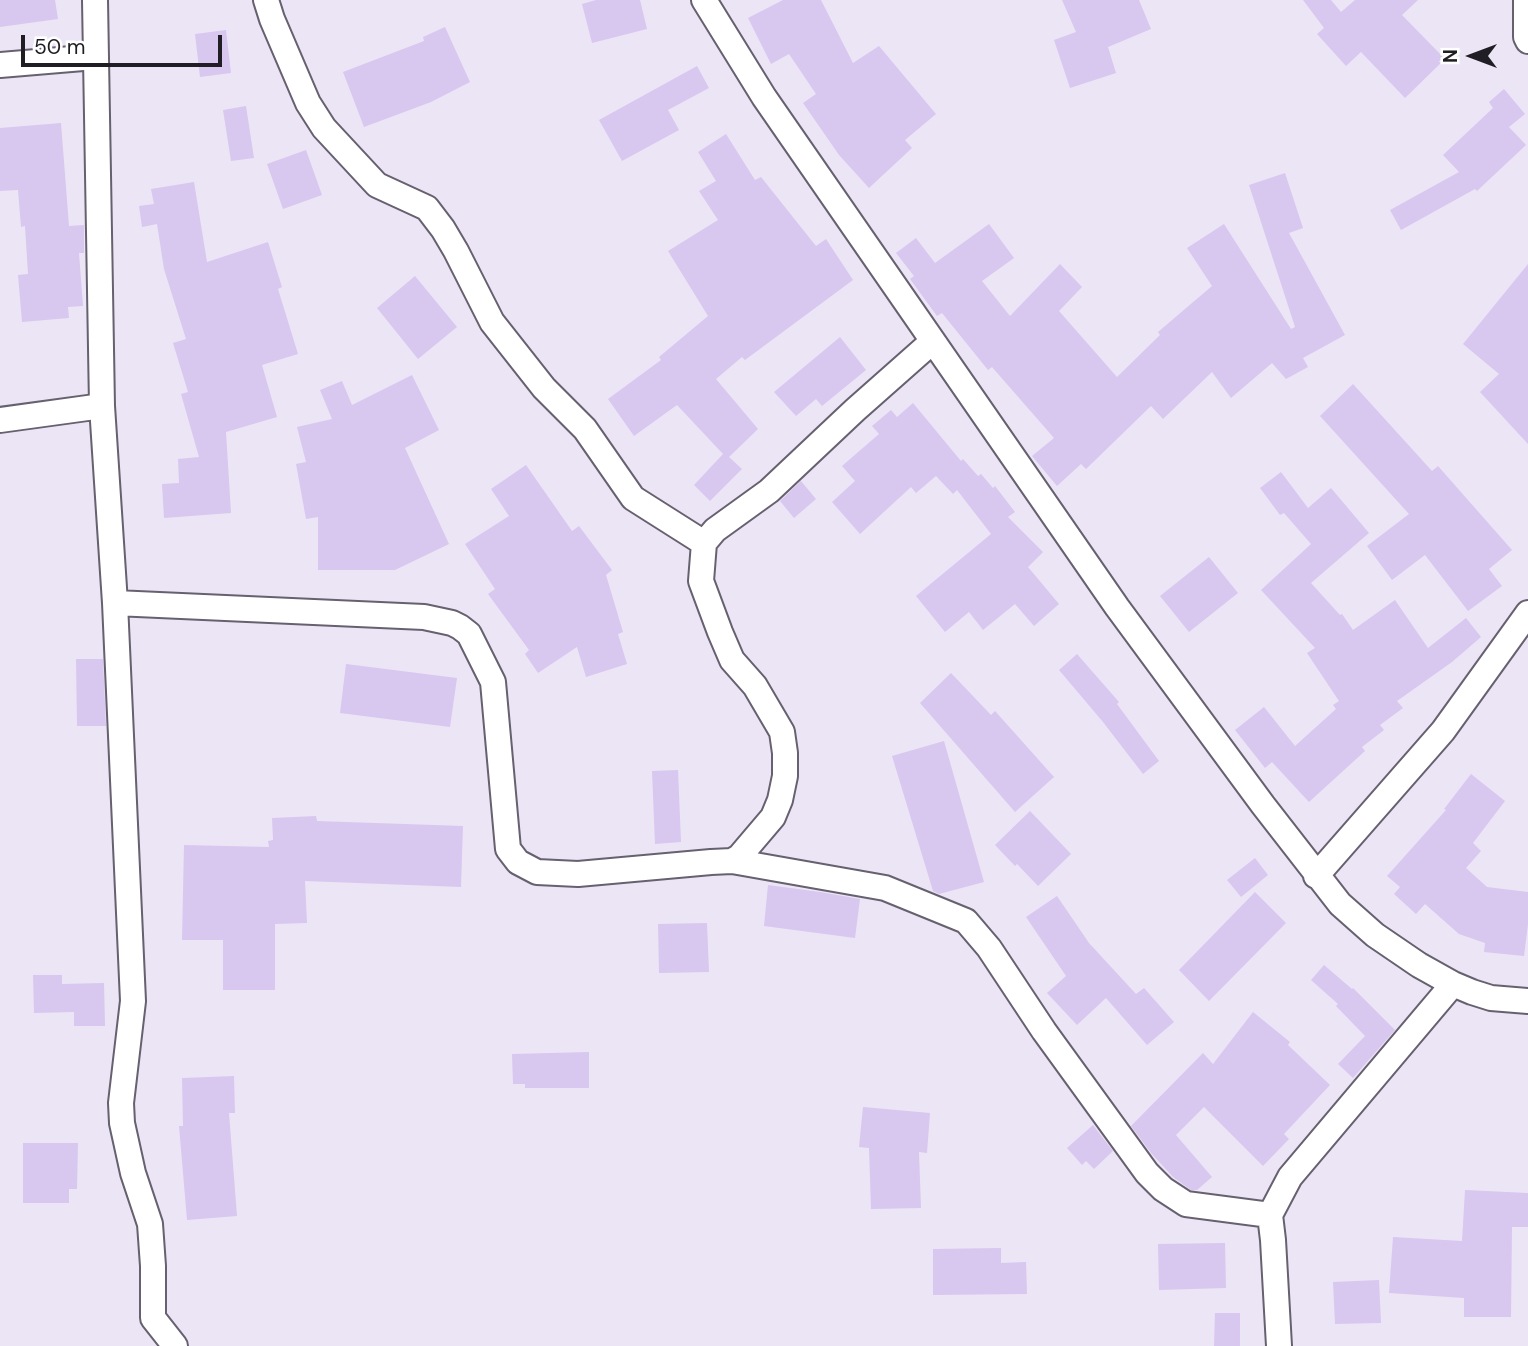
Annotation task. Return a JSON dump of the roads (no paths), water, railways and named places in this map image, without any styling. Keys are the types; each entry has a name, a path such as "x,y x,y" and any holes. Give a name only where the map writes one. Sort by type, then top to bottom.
{"street":[{"path":"95,0 103,407 133,1001 121,1103 122,1123 133,1173 150,1224 153,1318 175,1346"},
{"path":"266,0 308,103 324,128 377,185 427,208 443,229 492,322 544,388 585,429 633,498 704,543"},
{"path":"704,0 764,97 1117,607 1340,904 1375,935 1419,965 1454,984 1491,998 1528,1001"},
{"path":"1526,0 1528,41"},
{"path":"0,65 95,57"},
{"path":"732,861 740,857 773,817 785,776 785,753 782,732 755,686 732,660 720,632 701,581 704,543 715,530 769,491 933,341"},
{"path":"0,420 103,407"},
{"path":"115,603 424,617 460,627 469,634 494,682 508,849 517,862 537,872 578,874 732,861 885,888 966,921 989,948 1044,1031 1147,1173 1163,1189 1186,1204 1270,1215"},
{"path":"1317,876 1443,731 1528,613"},
{"path":"1279,1346 1270,1215 1290,1177 1454,984"}]}
